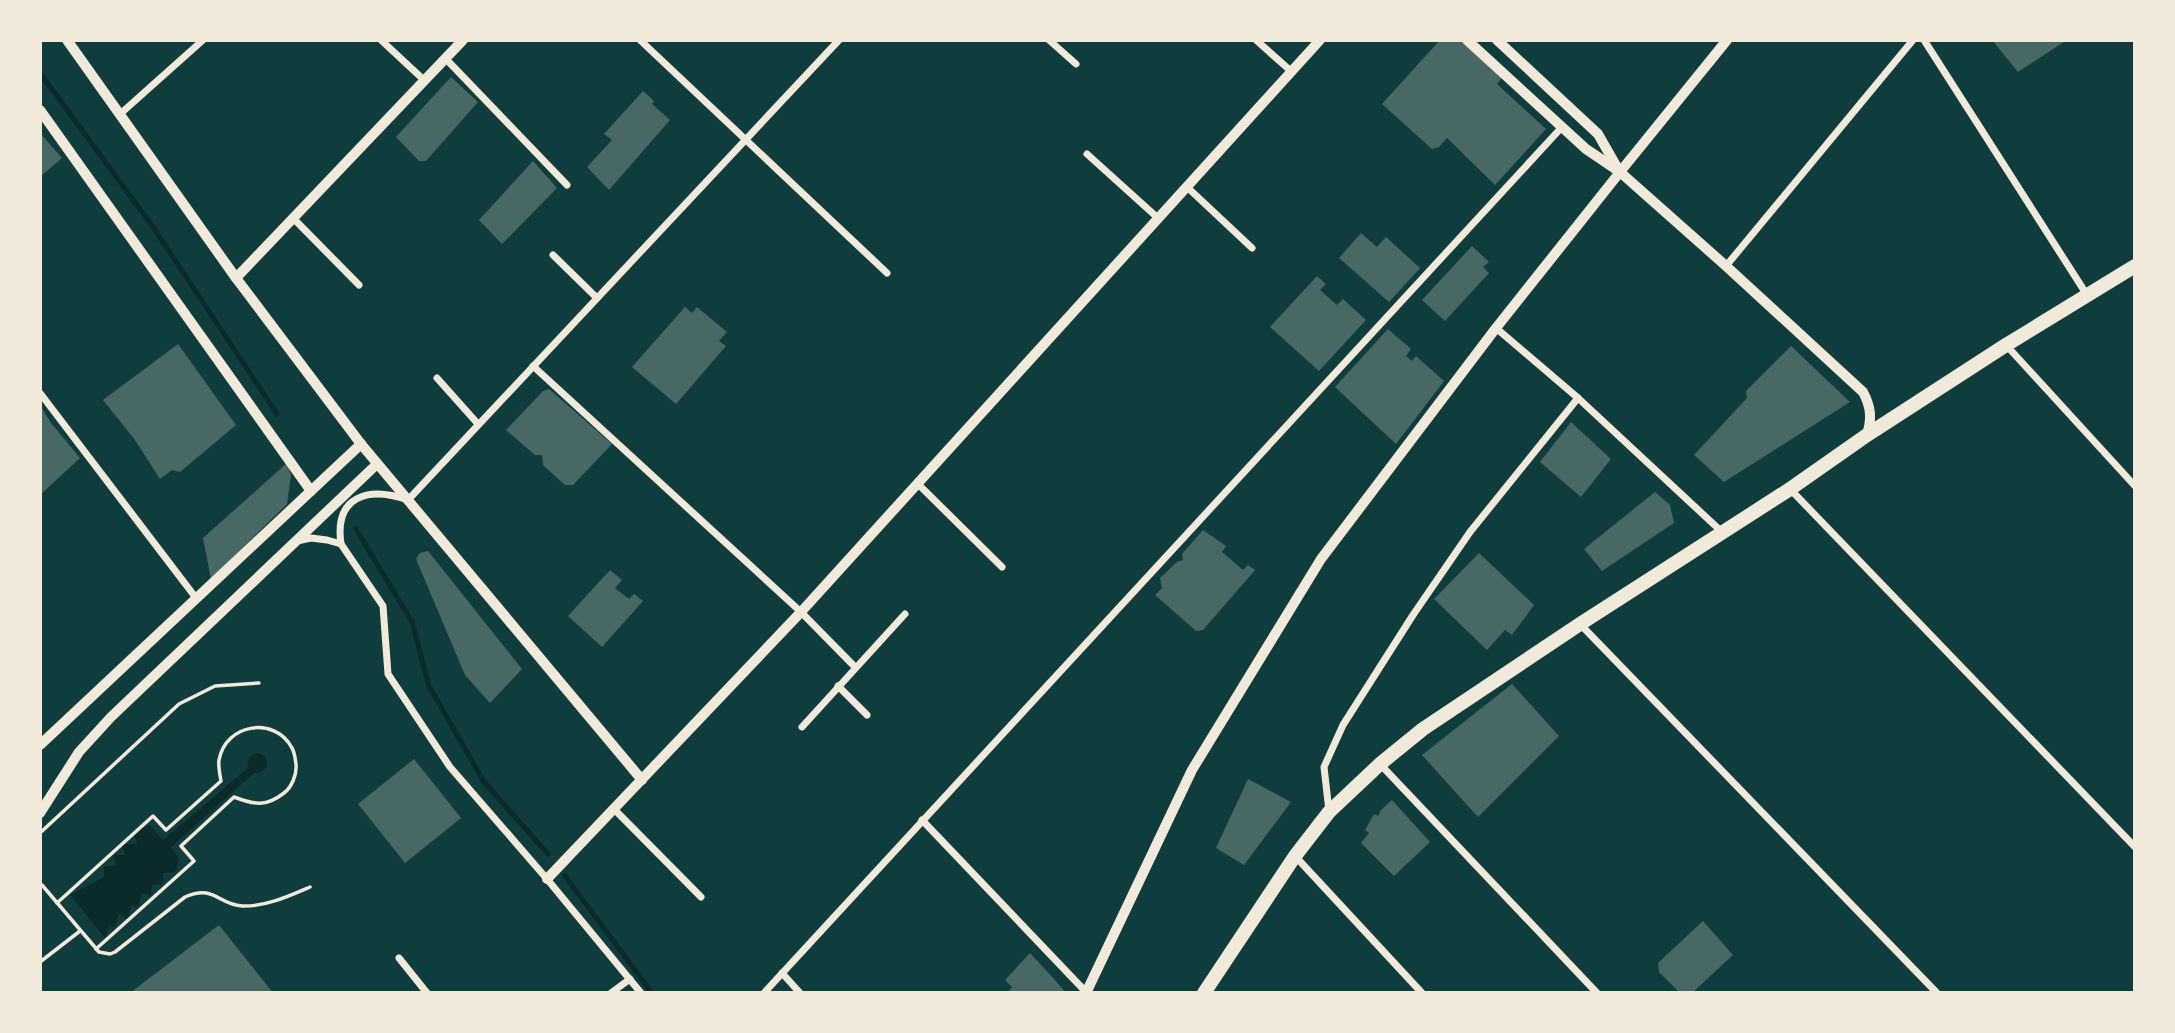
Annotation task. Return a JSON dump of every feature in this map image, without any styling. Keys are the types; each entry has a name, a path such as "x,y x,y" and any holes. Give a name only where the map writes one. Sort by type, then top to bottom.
{"main road":[{"path":"1204,993 1295,856 1329,812 1380,764 1423,729 1790,489 1867,435 2135,265"}],"street":[{"path":"67,40 236,278 361,444 642,780"},
{"path":"119,115 204,40"},
{"path":"381,40 425,81"},
{"path":"236,278 463,40"},
{"path":"640,40 887,273"},
{"path":"408,500 839,40"},
{"path":"1049,40 1076,64"},
{"path":"1256,40 1292,72"},
{"path":"547,879 801,612 1320,40"},
{"path":"1467,40 1586,149 1620,172 1727,266 1863,392 1870,406 1871,421 1867,435"},
{"path":"1497,40 1598,134 1620,172"},
{"path":"922,820 1086,993 1192,770 1321,559 1496,328 1727,40"},
{"path":"1727,266 1913,40"},
{"path":"1924,40 2087,295"},
{"path":"446,59 567,185"},
{"path":"40,110 311,491"},
{"path":"764,993 1562,127"},
{"path":"1087,154 1158,219"},
{"path":"1187,187 1252,248"},
{"path":"294,219 359,285"},
{"path":"553,255 597,298"},
{"path":"1496,328 1578,398 1723,532"},
{"path":"2006,345 2135,486"},
{"path":"533,366 801,612 855,667"},
{"path":"437,379 478,424"},
{"path":"40,393 196,598"},
{"path":"1329,812 1324,766 1343,725 1470,532 1578,398"},
{"path":"40,745 361,444"},
{"path":"40,813 79,752 111,718 377,464"},
{"path":"918,484 1002,567"},
{"path":"1790,489 2135,847"},
{"path":"408,500 379,494 357,498 348,505 340,521 341,544 383,606 388,674 450,767 641,993"},
{"path":"297,541 311,538 341,544"},
{"path":"802,727 905,614"},
{"path":"1580,624 1937,993"},
{"path":"838,686 867,715"},
{"path":"1380,764 1597,993"},
{"path":"614,809 701,897"},
{"path":"1295,856 1422,993"},
{"path":"399,958 427,993"},
{"path":"782,973 800,993"},
{"path":"611,993 629,979"}],"path":[{"path":"40,833 179,704 215,686 259,683"},
{"path":"57,902 153,816 166,830 221,781 218,761 226,742 242,730 262,727 281,734 293,750 297,770 289,789 274,801 254,805 234,797 181,846 194,861 96,949"},
{"path":"42,885 99,953 104,954 115,952 191,894 212,894 242,906 279,899 310,887"},
{"path":"40,962 80,930"}],"water":[{"path":"258,753 265,758 266,768 254,773 171,847 179,859 175,872 163,873 163,884 152,885 151,896 142,893 138,908 131,905 128,920 119,913 115,928 109,924 105,938 70,895 104,877 104,867 116,865 113,855 125,855 122,844 137,844 134,832 150,825 163,840 248,768 250,758"}],"building":[{"path":"1440,40 1467,40 1504,75 1497,84 1546,129 1495,185 1447,138 1439,147 1432,149 1382,104"},
{"path":"1992,40 2067,40 2018,72"},
{"path":"451,77 478,102 426,161 419,161 396,137"},
{"path":"643,91 654,101 652,104 670,120 609,190 587,167 612,140 604,134"},
{"path":"40,133 62,158 40,177"},
{"path":"533,161 557,188 502,244 479,220"},
{"path":"1361,233 1377,247 1386,237 1420,268 1389,302 1339,258"},
{"path":"1472,246 1489,262 1483,267 1489,273 1445,321 1422,300"},
{"path":"1317,276 1326,284 1320,290 1337,305 1343,299 1366,320 1319,371 1270,327"},
{"path":"685,307 692,313 697,307 727,332 719,341 726,346 676,404 632,367"},
{"path":"1388,329 1411,349 1406,356 1412,361 1416,356 1444,381 1396,444 1335,387"},
{"path":"178,344 236,425 180,472 172,470 160,479 135,440 103,400"},
{"path":"1791,346 1850,402 1724,482 1694,455 1747,398 1746,391"},
{"path":"549,389 612,444 573,485 565,485 543,465 542,455 535,455 506,430 543,391"},
{"path":"40,405 80,458 40,495"},
{"path":"1571,422 1611,459 1581,497 1540,462"},
{"path":"287,463 291,475 287,504 211,579 203,538"},
{"path":"1655,492 1670,505 1674,523 1602,571 1584,549"},
{"path":"1203,530 1226,546 1222,552 1243,570 1248,565 1255,570 1203,630 1196,631 1155,595 1162,588 1160,578 1177,562 1183,560 1182,554"},
{"path":"428,551 522,669 490,703 465,675 416,559 420,553"},
{"path":"1479,553 1534,605 1512,635 1505,630 1487,650 1434,599"},
{"path":"610,570 622,580 615,588 629,599 634,594 643,601 602,647 568,616"},
{"path":"1512,684 1559,736 1478,817 1422,755"},
{"path":"414,759 461,818 405,863 358,804"},
{"path":"1248,779 1291,802 1244,865 1216,848"},
{"path":"1392,800 1430,842 1394,876 1361,843 1369,833 1365,830 1374,814 1378,816"},
{"path":"1703,921 1733,955 1692,993 1680,993 1659,972 1658,963"},
{"path":"219,925 273,993 130,993"},
{"path":"1030,953 1066,993 1007,993 1012,987 1005,980"}],"waterway":[{"path":"40,73 153,227 277,414"},
{"path":"356,529 412,622 429,686 484,782 548,854"},
{"path":"565,876 652,993"}]}
